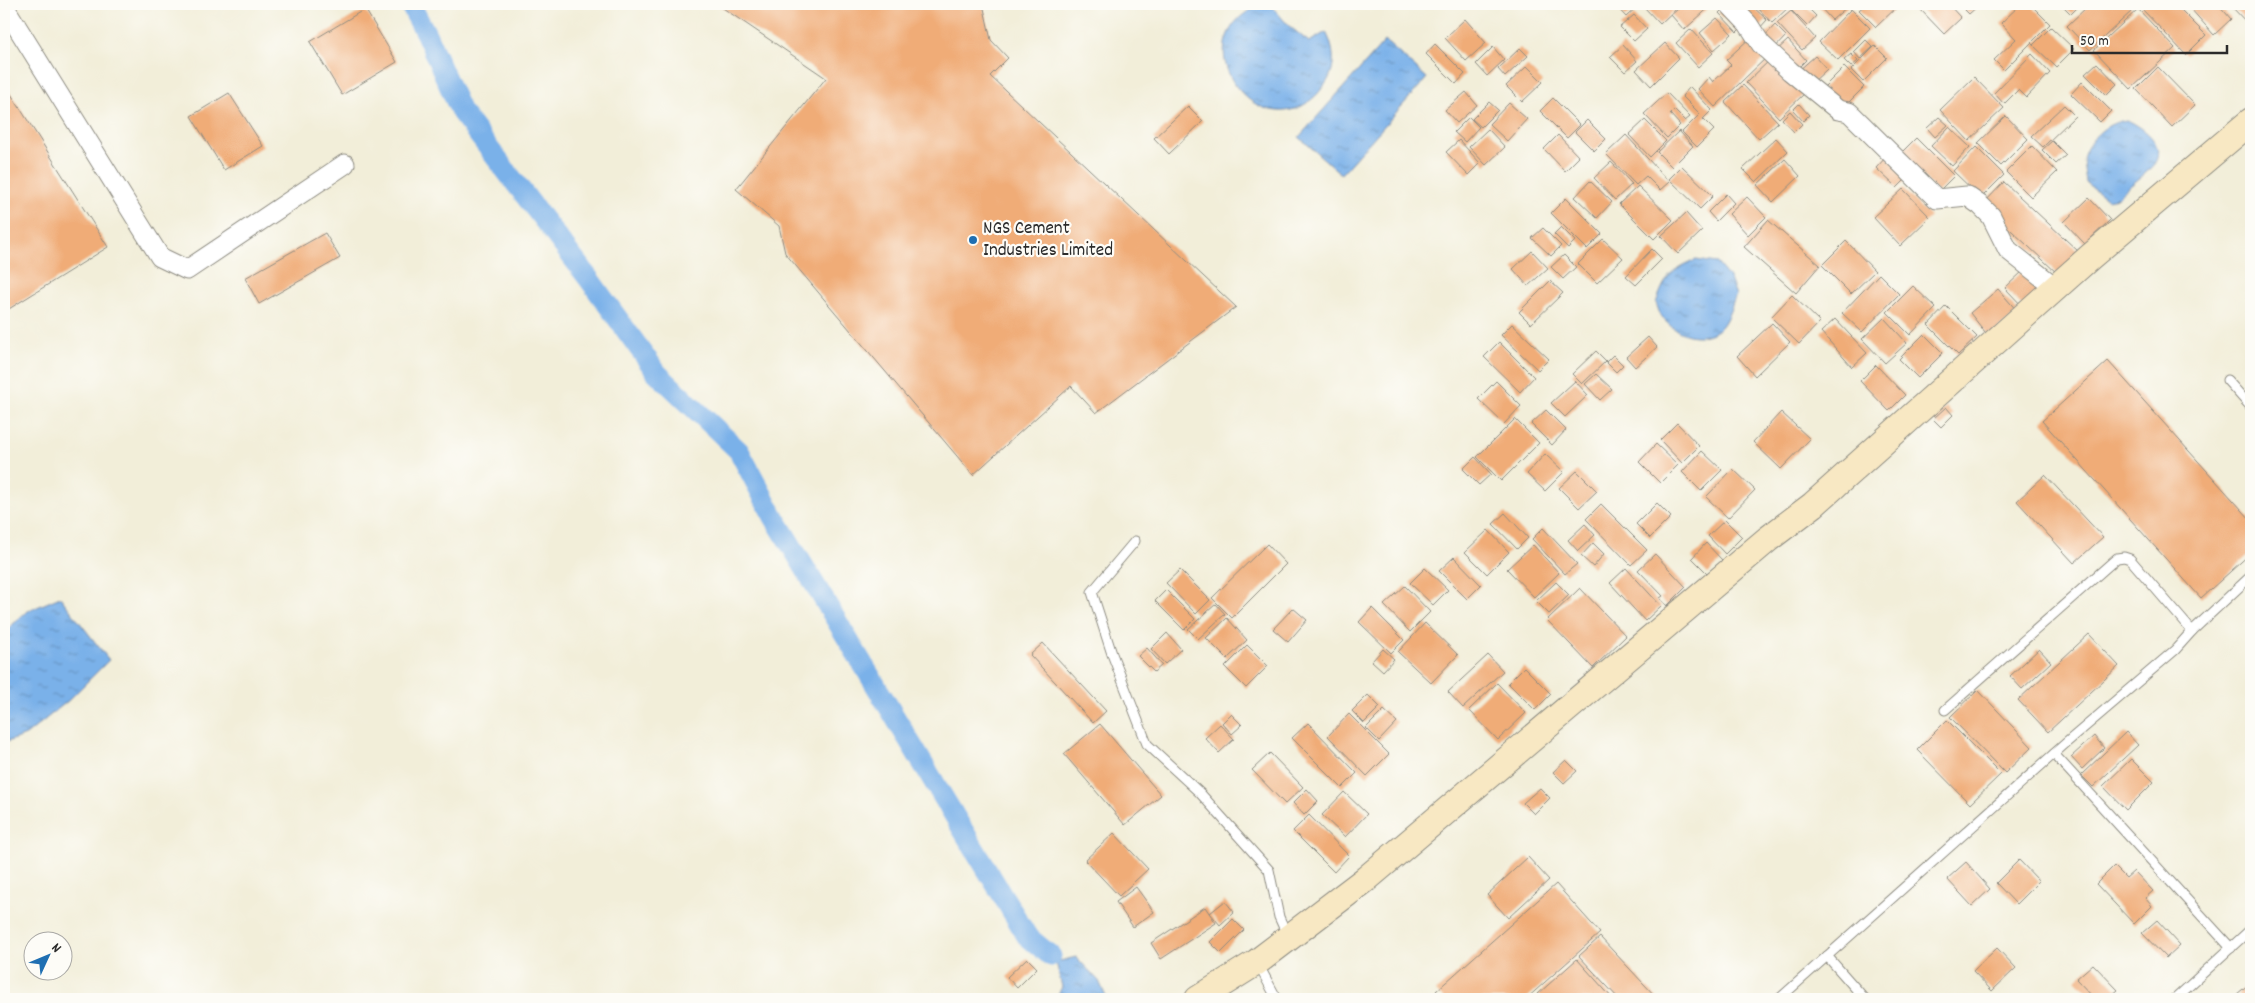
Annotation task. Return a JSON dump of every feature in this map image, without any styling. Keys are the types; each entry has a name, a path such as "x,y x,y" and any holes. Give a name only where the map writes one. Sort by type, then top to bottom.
{"street":[{"path":"1729,4 1748,24 1761,44 1790,71 1838,110 1849,112 1937,200 1966,196 1980,205 1991,216 2008,250 2056,288"},
{"path":"4,6 160,257 187,270 345,164"},
{"path":"1198,999 1257,962 1366,879 1768,539 1813,505 2056,288 2251,121"}],"lane":[{"path":"2227,380 2251,407"},
{"path":"1135,541 1092,592 1119,672 1147,744 1200,793 1269,870 1279,917 1288,937"},
{"path":"1946,710 2117,558 2124,557 2130,559 2192,630"},
{"path":"1778,999 2054,754 2175,650 2192,630 2251,576"},
{"path":"2054,754 2231,948"},
{"path":"2175,999 2251,929"},
{"path":"1827,956 1865,999"},
{"path":"1257,962 1277,999"}],"water":[{"path":"1262,4 1270,4 1288,25 1309,42 1326,32 1329,39 1333,53 1331,73 1324,86 1301,106 1278,111 1256,104 1238,88 1226,67 1225,44 1236,22"},
{"path":"1385,41 1427,78 1341,174 1299,137"},
{"path":"2127,120 2148,133 2157,146 2158,154 2156,161 2146,173 2118,197 2107,199 2086,183 2083,165 2084,155 2091,142 2101,131 2120,121"},
{"path":"1696,260 1717,263 1730,279 1736,295 1728,316 1721,327 1714,332 1698,336 1682,333 1674,329 1661,316 1656,303 1666,280 1675,271"},
{"path":"60,597 109,660 69,700 26,735 4,743 4,632 28,611"},
{"path":"1076,957 1099,981 1107,999 1056,998 1062,987 1056,962"}],"building":[{"name":"NGS Cement Industries Limited","path":"717,4 983,4 991,40 1008,58 990,76 1236,307 1096,413 1071,386 973,475 785,253 779,226 736,189 826,78"},
{"path":"1614,4 1640,4 1626,17"},
{"path":"1647,4 1681,4 1660,24 1644,7"},
{"path":"1684,4 1713,4 1684,30 1671,15"},
{"path":"1728,4 1746,23 1737,32 1719,13"},
{"path":"1730,4 1750,4 1767,20 1757,31"},
{"path":"1754,4 1792,4 1772,23"},
{"path":"1797,4 1804,4 1816,16 1807,26 1791,10"},
{"path":"1817,4 1846,4 1848,6 1832,20"},
{"path":"1866,4 1900,4 1876,27 1859,10"},
{"path":"1922,4 1948,4 1961,18 1944,34 1918,7"},
{"path":"1959,4 1980,4 1969,14"},
{"path":"2021,4 2030,4 2050,24 2004,70 1994,60 2016,39 2001,23"},
{"path":"2061,4 2081,4 2071,14"},
{"path":"2090,4 2127,4 2133,10 2090,50 2067,26"},
{"path":"2145,4 2175,4 2206,35 2186,55 2141,8"},
{"path":"2195,4 2218,4 2231,19 2214,35 2190,8"},
{"path":"2229,4 2251,4 2251,27"},
{"path":"365,9 397,62 342,95 310,42"},
{"path":"1851,9 1870,28 1838,60 1819,42"},
{"path":"2138,9 2175,48 2131,89 2094,50"},
{"path":"1791,11 1815,38 1802,50 1777,23"},
{"path":"1634,15 1647,29 1634,41 1620,27"},
{"path":"1717,18 1732,34 1714,50 1700,33"},
{"path":"1465,19 1486,43 1466,61 1445,38"},
{"path":"1775,25 1786,36 1772,51 1761,40"},
{"path":"2051,27 2074,49 2056,67 2033,45"},
{"path":"1691,29 1713,53 1698,67 1676,43"},
{"path":"1751,37 1769,55 1715,107 1698,89 1709,77 1713,82 1731,65 1726,60"},
{"path":"1788,40 1806,60 1794,72 1775,52"},
{"path":"1866,40 1873,47 1860,59 1854,52"},
{"path":"1665,43 1679,58 1651,86 1636,70"},
{"path":"1435,44 1465,74 1456,84 1426,54"},
{"path":"1623,45 1637,61 1625,72 1610,57"},
{"path":"1875,46 1887,58 1863,82 1851,70"},
{"path":"1493,47 1504,60 1487,76 1476,64"},
{"path":"1520,48 1528,56 1505,77 1498,69"},
{"path":"1851,54 1858,61 1851,67 1844,60"},
{"path":"2032,54 2050,73 2026,98 2018,90 2004,104 1994,93"},
{"path":"1815,56 1827,69 1811,84 1798,71"},
{"path":"1773,57 1806,92 1779,118 1746,83"},
{"path":"2097,63 2117,84 2106,95 2085,74"},
{"path":"1527,66 1543,82 1522,102 1506,86"},
{"path":"1844,67 1864,87 1843,108 1823,88"},
{"path":"2158,67 2195,105 2172,127 2136,89"},
{"path":"1974,77 2004,108 1969,141 1940,110"},
{"path":"2082,82 2111,111 2100,122 2071,94"},
{"path":"4,83 108,247 4,312"},
{"path":"1743,85 1778,122 1759,139 1725,102"},
{"path":"1690,87 1712,110 1703,119 1714,130 1697,147 1682,132 1700,114 1682,96"},
{"path":"1466,92 1477,105 1457,123 1445,110"},
{"path":"229,93 263,146 224,170 191,116"},
{"path":"1667,93 1690,117 1685,121 1674,110 1670,114 1680,125 1667,138 1644,114"},
{"path":"1553,98 1580,125 1567,138 1540,111"},
{"path":"1489,102 1498,110 1481,127 1472,119"},
{"path":"1509,103 1527,119 1507,141 1489,124"},
{"path":"1799,104 1809,115 1803,121 1793,110"},
{"path":"2064,105 2075,116 2043,147 2031,136"},
{"path":"1188,106 1203,121 1169,154 1154,138"},
{"path":"1790,111 1802,124 1794,132 1782,119"},
{"path":"2006,116 2028,139 2001,166 1978,143"},
{"path":"1469,117 1479,127 1465,142 1454,132"},
{"path":"1939,117 1948,125 1935,137 1927,128"},
{"path":"1587,120 1606,139 1594,151 1575,132"},
{"path":"1645,120 1666,141 1650,157 1629,135"},
{"path":"1949,127 1970,147 1952,166 1931,146"},
{"path":"1488,129 1505,147 1486,165 1469,147"},
{"path":"1679,131 1693,146 1672,167 1657,152"},
{"path":"1558,135 1579,157 1565,171 1544,149"},
{"path":"1626,135 1669,182 1660,190 1646,176 1636,185 1606,154"},
{"path":"1776,138 1788,151 1756,182 1743,169"},
{"path":"1916,138 1954,176 1938,192 1900,154"},
{"path":"1459,140 1480,163 1468,175 1446,152"},
{"path":"2052,141 2066,155 2056,164 2042,150"},
{"path":"2032,146 2057,172 2031,197 2006,172"},
{"path":"1976,147 2004,175 1981,198 1953,171"},
{"path":"1887,156 1909,176 1897,188 1876,168"},
{"path":"1785,159 1800,176 1773,202 1757,185"},
{"path":"1611,162 1632,184 1615,200 1594,178"},
{"path":"1682,166 1713,196 1700,209 1669,179"},
{"path":"1590,181 1612,202 1597,218 1575,197"},
{"path":"2004,182 2079,252 2058,274 1983,204"},
{"path":"1638,186 1673,220 1654,239 1619,204"},
{"path":"1903,189 1930,217 1900,246 1873,217"},
{"path":"1726,194 1734,203 1716,221 1708,212"},
{"path":"1747,197 1766,217 1748,235 1729,214"},
{"path":"1566,198 1602,234 1587,249 1551,213"},
{"path":"2089,198 2110,220 2085,244 2064,222"},
{"path":"1686,213 1702,231 1678,254 1661,236"},
{"path":"1768,220 1820,265 1796,293 1744,247"},
{"path":"1561,227 1575,241 1568,248 1554,234"},
{"path":"1543,228 1561,246 1551,256 1532,238"},
{"path":"325,233 340,258 259,304 245,278"},
{"path":"1603,239 1623,258 1597,283 1578,264"},
{"path":"1846,241 1875,271 1851,294 1822,265"},
{"path":"1652,249 1662,259 1636,285 1626,276"},
{"path":"1532,251 1548,268 1528,286 1513,269"},
{"path":"1564,255 1576,267 1563,279 1551,267"},
{"path":"2024,270 2044,290 2025,309 2005,288"},
{"path":"1879,274 1899,294 1862,332 1842,313"},
{"path":"1550,281 1563,293 1531,324 1519,312"},
{"path":"1913,286 1936,308 1910,335 1887,312"},
{"path":"1998,289 2018,312 1989,337 1970,313"},
{"path":"1792,295 1820,322 1799,344 1771,317"},
{"path":"1946,306 1977,337 1958,355 1928,325"},
{"path":"1884,318 1907,343 1885,363 1862,339"},
{"path":"1835,319 1867,353 1852,367 1821,332"},
{"path":"1772,323 1790,342 1755,376 1737,356"},
{"path":"1512,324 1549,359 1538,370 1501,335"},
{"path":"1924,334 1943,353 1918,378 1899,359"},
{"path":"1648,337 1657,347 1635,367 1626,357"},
{"path":"1499,342 1534,377 1520,392 1484,357"},
{"path":"1596,351 1606,361 1582,384 1572,374"},
{"path":"1613,355 1623,365 1616,372 1606,362"},
{"path":"2108,361 2251,520 2251,553 2201,598 2042,421"},
{"path":"1876,365 1905,395 1889,411 1860,381"},
{"path":"1596,374 1612,389 1600,400 1585,384"},
{"path":"1496,381 1521,406 1504,424 1478,399"},
{"path":"1575,381 1588,395 1565,417 1551,403"},
{"path":"1946,407 1953,415 1941,427 1933,419"},
{"path":"1546,410 1566,430 1552,445 1531,424"},
{"path":"1781,412 1810,439 1781,469 1753,442"},
{"path":"1515,419 1539,443 1501,481 1477,457"},
{"path":"1677,423 1699,446 1682,463 1660,440"},
{"path":"1656,444 1678,465 1660,483 1639,462"},
{"path":"1702,451 1722,470 1701,491 1682,472"},
{"path":"1545,454 1564,472 1545,491 1527,474"},
{"path":"1475,457 1491,474 1479,485 1463,469"},
{"path":"1733,469 1755,490 1728,518 1706,497"},
{"path":"1577,471 1597,491 1579,508 1559,488"},
{"path":"2045,475 2103,537 2074,563 2017,501"},
{"path":"1657,503 1671,517 1650,538 1636,524"},
{"path":"1601,504 1647,550 1631,565 1586,519"},
{"path":"1505,513 1528,538 1517,549 1493,524"},
{"path":"1725,520 1742,537 1725,554 1708,536"},
{"path":"1585,524 1595,535 1578,551 1568,540"},
{"path":"1543,528 1577,564 1565,574 1532,539"},
{"path":"1488,530 1509,552 1487,574 1465,552"},
{"path":"1593,543 1604,554 1593,567 1581,556"},
{"path":"1706,543 1722,560 1708,574 1692,558"},
{"path":"1267,544 1286,564 1232,618 1212,598"},
{"path":"1533,545 1559,573 1534,597 1507,569"},
{"path":"1655,554 1686,587 1667,606 1660,598 1663,596 1638,570"},
{"path":"1454,557 1481,585 1467,599 1439,571"},
{"path":"1425,568 1448,590 1433,605 1410,583"},
{"path":"1626,568 1661,606 1645,621 1610,583"},
{"path":"1180,570 1210,600 1196,614 1166,583"},
{"path":"1556,582 1569,595 1549,614 1536,601"},
{"path":"1405,586 1430,612 1410,632 1384,605"},
{"path":"1580,588 1626,636 1593,668 1547,620"},
{"path":"1166,590 1195,619 1184,630 1155,601"},
{"path":"1216,604 1225,614 1198,639 1188,629"},
{"path":"1293,608 1307,620 1288,642 1273,629"},
{"path":"1372,608 1404,640 1391,653 1359,622"},
{"path":"1227,618 1247,640 1227,659 1206,638"},
{"path":"1425,623 1458,655 1431,683 1398,652"},
{"path":"1167,633 1181,649 1165,664 1151,649"},
{"path":"2089,634 2119,666 2048,732 2018,700"},
{"path":"1043,643 1106,711 1093,723 1030,655"},
{"path":"1247,645 1268,666 1246,688 1225,667"},
{"path":"1147,648 1162,665 1154,672 1138,656"},
{"path":"1383,649 1394,659 1383,671 1372,661"},
{"path":"2039,649 2051,662 2022,689 2010,676"},
{"path":"1488,655 1503,671 1463,708 1448,692"},
{"path":"1524,667 1551,694 1535,710 1508,683"},
{"path":"1497,683 1526,713 1498,740 1469,710"},
{"path":"1978,690 2032,747 2005,773 1950,717"},
{"path":"1368,695 1380,707 1364,723 1352,711"},
{"path":"1384,710 1397,722 1379,741 1366,728"},
{"path":"1231,714 1242,725 1232,734 1222,723"},
{"path":"1349,714 1389,754 1367,776 1328,736"},
{"path":"1947,720 2001,774 1970,804 1917,750"},
{"path":"1308,723 1357,773 1342,788 1292,738"},
{"path":"1100,724 1161,795 1125,825 1064,754"},
{"path":"1220,724 1234,739 1219,753 1205,738"},
{"path":"2126,732 2138,745 2093,787 2081,775"},
{"path":"2094,736 2104,748 2082,769 2071,757"},
{"path":"1270,753 1303,787 1285,804 1252,770"},
{"path":"2131,759 2154,782 2126,810 2103,786"},
{"path":"1566,760 1577,771 1564,783 1553,772"},
{"path":"1540,788 1550,798 1534,814 1523,803"},
{"path":"1307,789 1318,801 1304,815 1293,803"},
{"path":"1344,792 1367,814 1345,837 1322,815"},
{"path":"1309,815 1349,856 1334,872 1293,831"},
{"path":"1114,833 1148,869 1119,896 1085,860"},
{"path":"1528,857 1549,880 1508,918 1487,895"},
{"path":"2019,860 2039,881 2016,904 1996,883"},
{"path":"1966,862 1990,889 1972,906 1947,879"},
{"path":"2114,866 2126,878 2134,871 2153,891 2145,898 2152,906 2134,924 2096,884"},
{"path":"1556,884 1600,933 1526,999 1444,999 1436,991"},
{"path":"1136,887 1154,912 1133,927 1116,902"},
{"path":"1225,901 1234,912 1220,925 1210,913"},
{"path":"1205,907 1216,923 1161,959 1151,943"},
{"path":"1233,919 1244,930 1221,953 1210,942"},
{"path":"2157,920 2180,945 2166,958 2142,933"},
{"path":"1600,937 1658,999 1619,999 1579,956"},
{"path":"1997,948 2016,968 1992,991 1973,971"},
{"path":"1027,958 1037,968 1017,988 1007,977"},
{"path":"1577,959 1613,999 1542,999 1538,994"},
{"path":"2093,964 2118,990 2107,999 2095,999 2076,979"},
{"path":"2249,984 2251,986 2251,999 2242,999 2237,994"}],"waterway":[{"path":"410,4 426,34 461,112 589,279 657,373 739,451 774,517 1027,936 1051,956"}],"place":[{"name":"NGS Cement Industries Limited","path":"973,240"}]}
